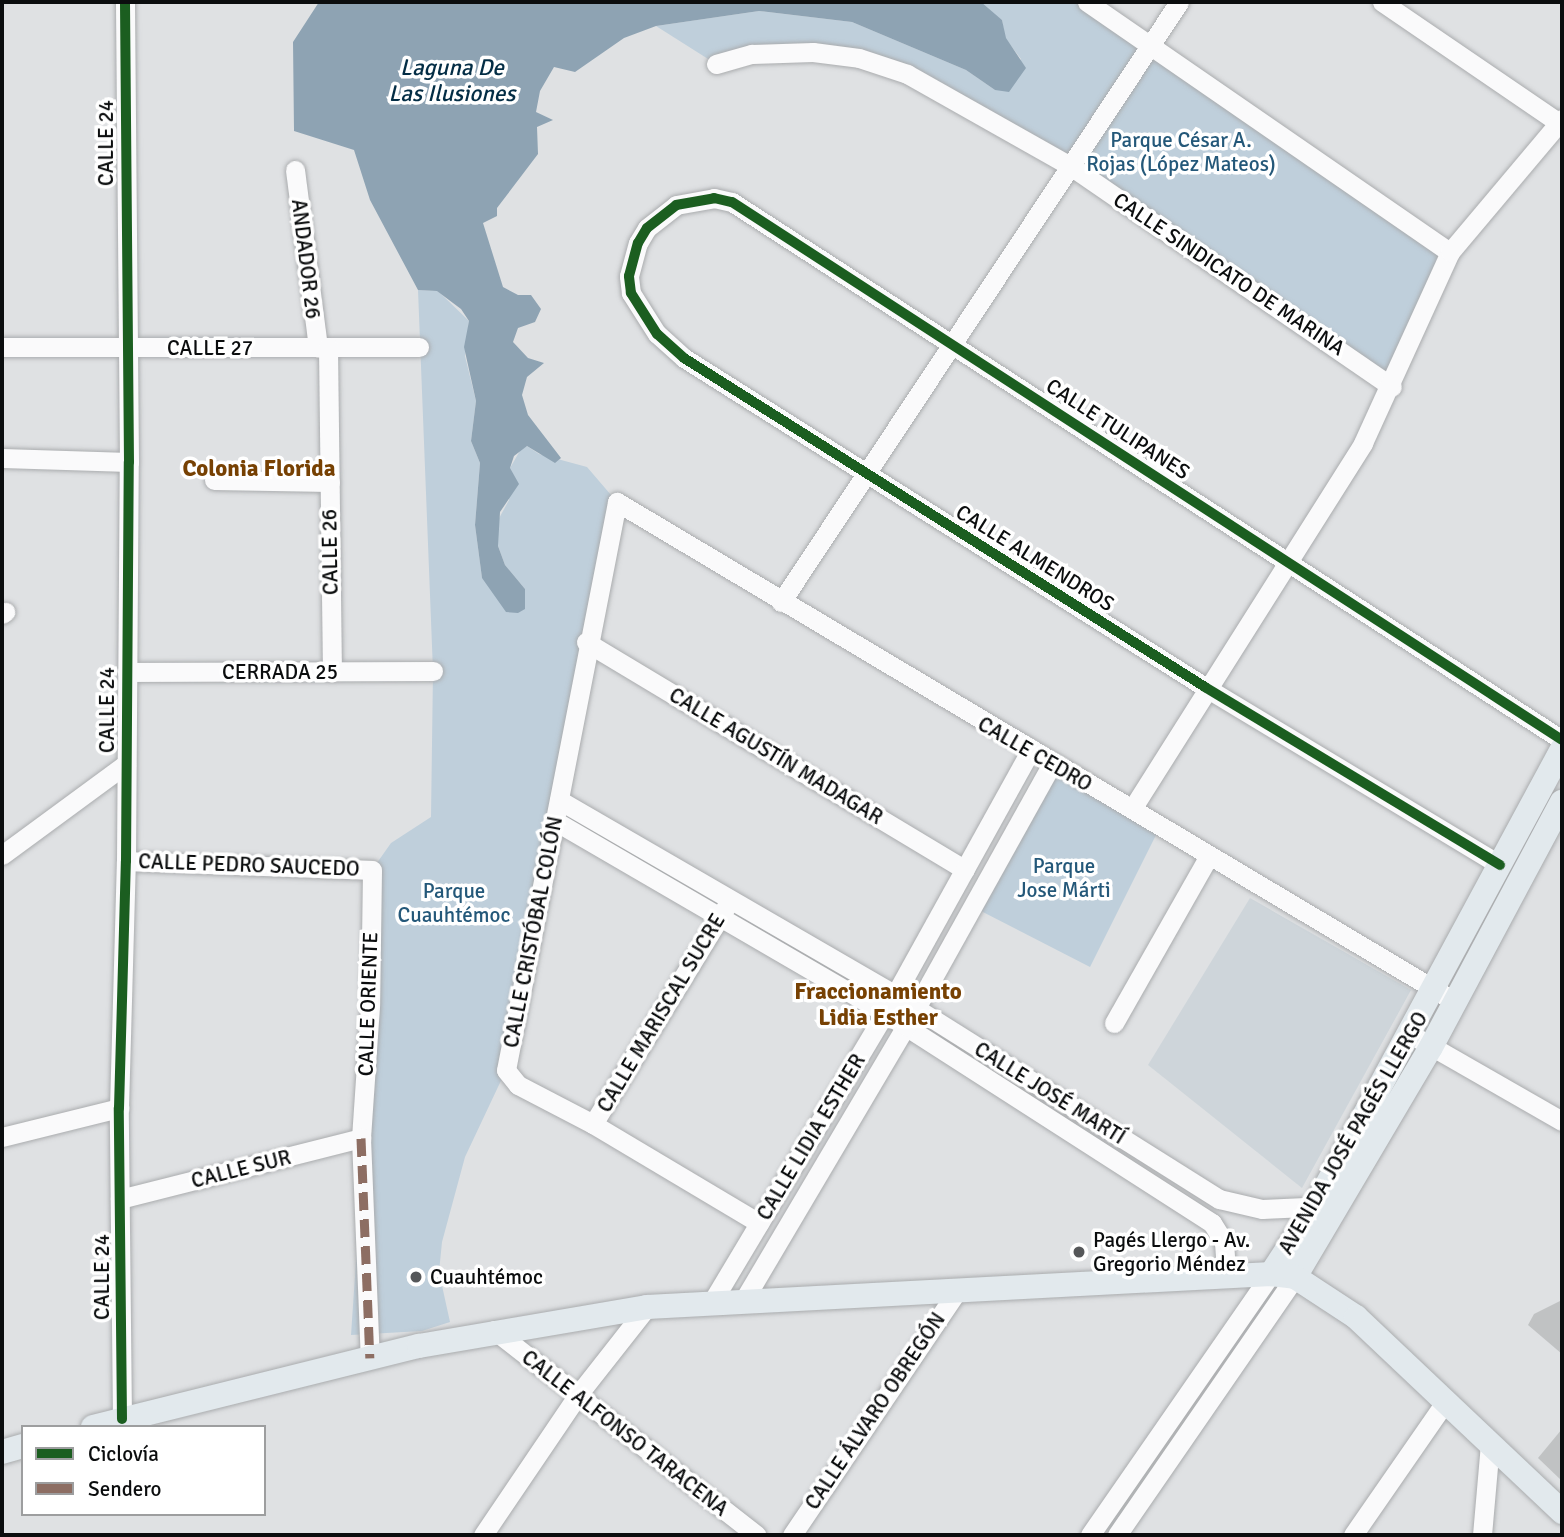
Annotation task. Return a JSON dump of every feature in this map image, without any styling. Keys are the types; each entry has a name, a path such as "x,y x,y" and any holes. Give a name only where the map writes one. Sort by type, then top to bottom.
{"main road":[{"name":"AVENIDA JOSÉ PAGÉS LLERGO","path":"1283,1276 1432,1047 1445,996 1500,865 1562,748"},
{"name":"AVENIDA JOSÉ PAGÉS LLERGO","path":"1327,1206 1410,1034 1445,996 1562,802"},
{"path":"100,1425 494,1330 647,1307 745,1298 1226,1274 1283,1276 1356,1317 1562,1512"},
{"path":"2,1452 21,1447"}],"street":[{"name":"CALLE 24","path":"122,1419 119,1108 127,861 129,462 125,349 125,2"},
{"path":"1087,2 1152,42 1450,252"},
{"path":"781,602 954,345 1179,2"},
{"path":"1132,809 1205,687 1289,564 1392,387 1450,252 1560,121 1382,2"},
{"name":"CALLE SINDICATO DE MARINA","path":"716,64 752,54 790,51 870,61 955,98 1072,167 1392,387"},
{"name":"ANDADOR 26","path":"295,170 323,348"},
{"name":"CALLE TULIPANES","path":"647,228 686,201 714,198 732,202 1562,740"},
{"name":"CALLE ALMENDROS","path":"647,228 632,260 629,285 657,334 684,358 1205,687 1500,865"},
{"name":"CALLE 27","path":"2,347 419,347"},
{"name":"CALLE 26","path":"323,348 330,482 332,672"},
{"path":"2,458 129,462"},
{"path":"214,480 330,482"},
{"name":"CALLE CEDRO","path":"617,502 1051,765 1132,809 1445,996"},
{"name":"CALLE CRISTÓBAL COLÓN","path":"617,502 586,642 559,800 506,1070 518,1086 593,1124 759,1223"},
{"name":"CALLE AGUSTÍN MADAGAR","path":"586,642 965,870"},
{"name":"CERRADA 25","path":"127,672 433,671"},
{"name":"CALLE LIDIA ESTHER","path":"712,1302 890,1004 1030,751"},
{"path":"2,855 126,764"},
{"name":"CALLE LIDIA ESTHER","path":"745,1298 906,1026 1051,765"},
{"name":"CALLE JOSÉ MARTÍ","path":"559,800 724,910"},
{"name":"CALLE JOSÉ MARTÍ","path":"555,821 724,910 890,1004 915,1008 1219,1199 1262,1209 1327,1206"},
{"path":"1114,1023 1209,856"},
{"name":"CALLE PEDRO SAUCEDO","path":"127,861 372,870"},
{"name":"CALLE ORIENTE","path":"370,1358 361,1138 370,1006 372,870"},
{"name":"CALLE MARISCAL SUCRE","path":"593,1124 724,910"},
{"name":"CALLE JOSÉ MARTÍ","path":"890,1004 906,1026 1212,1223 1224,1242 1226,1274"},
{"path":"1410,1034 1562,1121"},
{"path":"2,1137 119,1108"},
{"name":"CALLE SUR","path":"121,1199 361,1138"},
{"name":"AVENIDA JOSÉ PAGÉS LLERGO","path":"1090,1535 1283,1276"},
{"name":"AVENIDA JOSÉ PAGÉS LLERGO","path":"1116,1535 1283,1276"},
{"name":"CALLE ÁLVARO OBREGÓN","path":"792,1535 959,1288"},
{"path":"483,1535 578,1396 647,1307"},
{"name":"CALLE ALFONSO TARACENA","path":"494,1330 756,1535"},
{"path":"1353,1535 1445,1402"},
{"path":"1482,1535 1490,1444"}],"shaded area":[{"path":"1250,898 1411,990 1302,1188 1148,1065"}],"green space":[{"name":"Parque César A. Rojas (López Mateos)","path":"976,2 1087,2 1450,252 1392,387 1072,167 859,58 716,64 656,26 759,11 852,22 966,70 995,90 1021,59 1005,38 1002,20"},
{"name":"Parque Cuauhtémoc","path":"418,290 438,291 469,321 465,356 476,401 471,441 480,463 475,525 482,578 525,589 505,565 498,546 497,522 509,500 510,468 521,449 527,446 539,454 587,467 617,502 506,1070 465,1157 442,1242 439,1272 450,1322 422,1331 351,1335 367,1099 372,870 391,843 431,817 433,671"},
{"name":"Parque Jose Márti","path":"1049,772 1157,833 1090,967 977,909"}],"water":[{"name":"Laguna De Las Ilusiones","path":"319,2 981,2 1002,20 1006,38 1026,68 1009,92 995,90 966,70 852,22 759,11 656,26 624,38 575,72 554,67 540,91 536,112 553,120 537,127 538,154 497,208 497,216 483,223 503,287 518,295 531,295 541,309 535,322 518,328 513,342 528,358 544,363 527,377 522,395 528,415 561,458 555,463 527,446 514,456 510,468 519,484 500,512 498,546 505,565 525,589 525,609 518,613 506,612 482,578 475,525 480,463 471,441 476,401 464,347 469,321 461,309 437,291 418,290 370,200 354,150 294,131 293,42"}],"building":[{"path":"1562,1300 1562,1354 1528,1325 1534,1314"},
{"path":"1562,1429 1562,1481 1538,1458"}],"marked path":[{"path":"361,1138 370,1358"}],"cycle path":[{"path":"122,1419 119,1108 126,861 129,462 125,2"},
{"path":"1500,865 1205,687 684,358 657,334 631,293 629,276 638,243 647,228 676,205 714,198 732,202 1562,740"}],"place":[{"name":"Pagés Llergo - Av. Gregorio Méndez","path":"1079,1252"},
{"name":"Cuauhtémoc","path":"416,1277"}],"district":[{"name":"Colonia Florida","path":"259,469"},
{"name":"Fraccionamiento Lidia Esther","path":"878,1005"}]}
